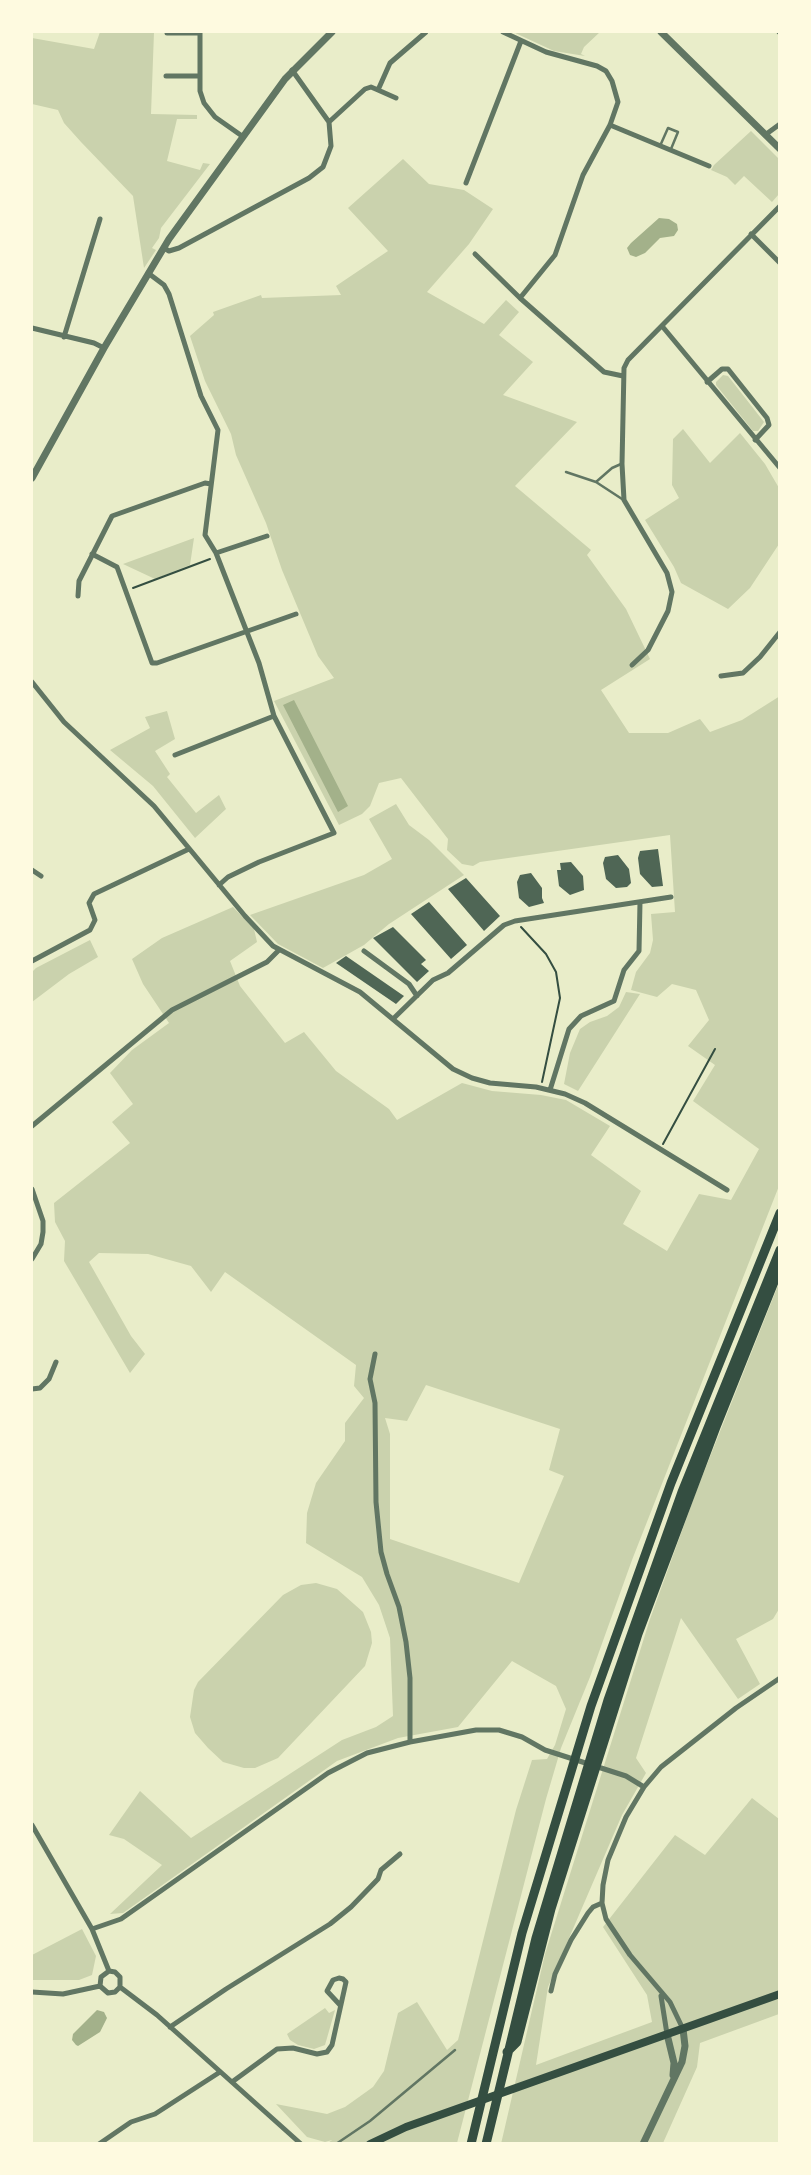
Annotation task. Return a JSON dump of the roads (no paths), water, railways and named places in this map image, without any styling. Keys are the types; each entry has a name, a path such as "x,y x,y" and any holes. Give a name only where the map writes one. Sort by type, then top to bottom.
{"highway":[{"path":"471,2144 522,1933 584,1729 671,1483 779,1213"},
{"path":"486,2144 506,2053 548,1896 613,1687 682,1492 779,1250"},
{"path":"506,2053 516,2042 551,1909 638,1634 779,1267"}],"main road":[{"path":"370,2144 406,2127 779,1994"}],"street":[{"path":"167,33 200,32 200,91 205,106 215,117 242,136"},
{"path":"32,478 104,348 164,248 292,70 332,32"},
{"path":"378,90 390,63 426,32"},
{"path":"503,32 546,52 606,71 618,102 610,125 583,176 555,255 520,298"},
{"path":"661,32 779,148"},
{"path":"466,183 521,41"},
{"path":"164,248 173,251 320,171 327,161 331,146 328,122 292,70"},
{"path":"166,76 200,76"},
{"path":"328,122 365,89 371,87 396,98"},
{"path":"765,135 779,124"},
{"path":"610,125 709,166"},
{"path":"632,665 648,650 668,611 672,592 667,573 624,500 623,376 628,360 779,206"},
{"path":"64,337 100,219"},
{"path":"751,234 779,263"},
{"path":"475,254 604,372 623,376"},
{"path":"148,273 164,285 169,294 201,396 218,430 205,535 216,553 263,674 274,716 334,832 259,862 219,884"},
{"path":"662,326 779,468"},
{"path":"32,328 104,348"},
{"path":"707,382 722,369 728,369 767,418 769,425 755,440"},
{"path":"78,596 79,581 111,516 205,483 211,484"},
{"path":"216,553 267,536"},
{"path":"92,554 117,567 152,663 296,614"},
{"path":"720,676 743,673 760,657 779,632"},
{"path":"32,682 64,722 154,806 267,941 279,950 360,992 453,1069 490,1083 541,1088 585,1102 727,1190"},
{"path":"175,755 274,716"},
{"path":"32,961 90,930 95,919 89,903 94,894 189,849"},
{"path":"32,870 41,876"},
{"path":"393,1019 433,980 448,973 504,925 671,897"},
{"path":"550,1090 569,1029 581,1016 614,1001 624,970 639,951 640,902"},
{"path":"32,1126 172,1010 267,962 279,950"},
{"path":"364,951 409,984 417,996"},
{"path":"32,1189 43,1221 43,1231 41,1244 32,1258"},
{"path":"375,1354 370,1379 375,1403 376,1502 382,1552 399,1607 406,1642 410,1678 410,1742"},
{"path":"32,1389 40,1388 49,1379 56,1362"},
{"path":"643,2144 682,2062 685,2046 683,2029 670,2002 606,1919 602,1903 608,1860 626,1817 644,1787 661,1767 779,1678"},
{"path":"92,1929 121,1919 327,1773 367,1753 476,1730 499,1730 522,1737 545,1750 618,1774 644,1787"},
{"path":"32,1825 92,1929 108,1972"},
{"path":"170,2027 330,1924 369,1889 378,1880 382,1870 400,1854"},
{"path":"551,1991 555,1974 571,1940 587,1913 602,1903"},
{"path":"108,1972 118,1974 121,1980 116,1992 108,1993 100,1986 101,1977 108,1972"},
{"path":"232,2082 277,2049 293,2048 317,2054 327,2052 332,2045 346,1982 339,1978 327,1988 340,2005"},
{"path":"32,1993 63,1994 100,1986"},
{"path":"120,1987 157,2015 301,2144"},
{"path":"661,1993 674,2063 671,2085"},
{"path":"99,2144 131,2122 155,2114 220,2072"}],"lane":[{"path":"660,146 668,128 678,132 671,150"},
{"path":"596,482 612,468 622,464"},
{"path":"566,472 596,482 624,500"},
{"path":"336,2144 370,2121 455,2050"}]}
